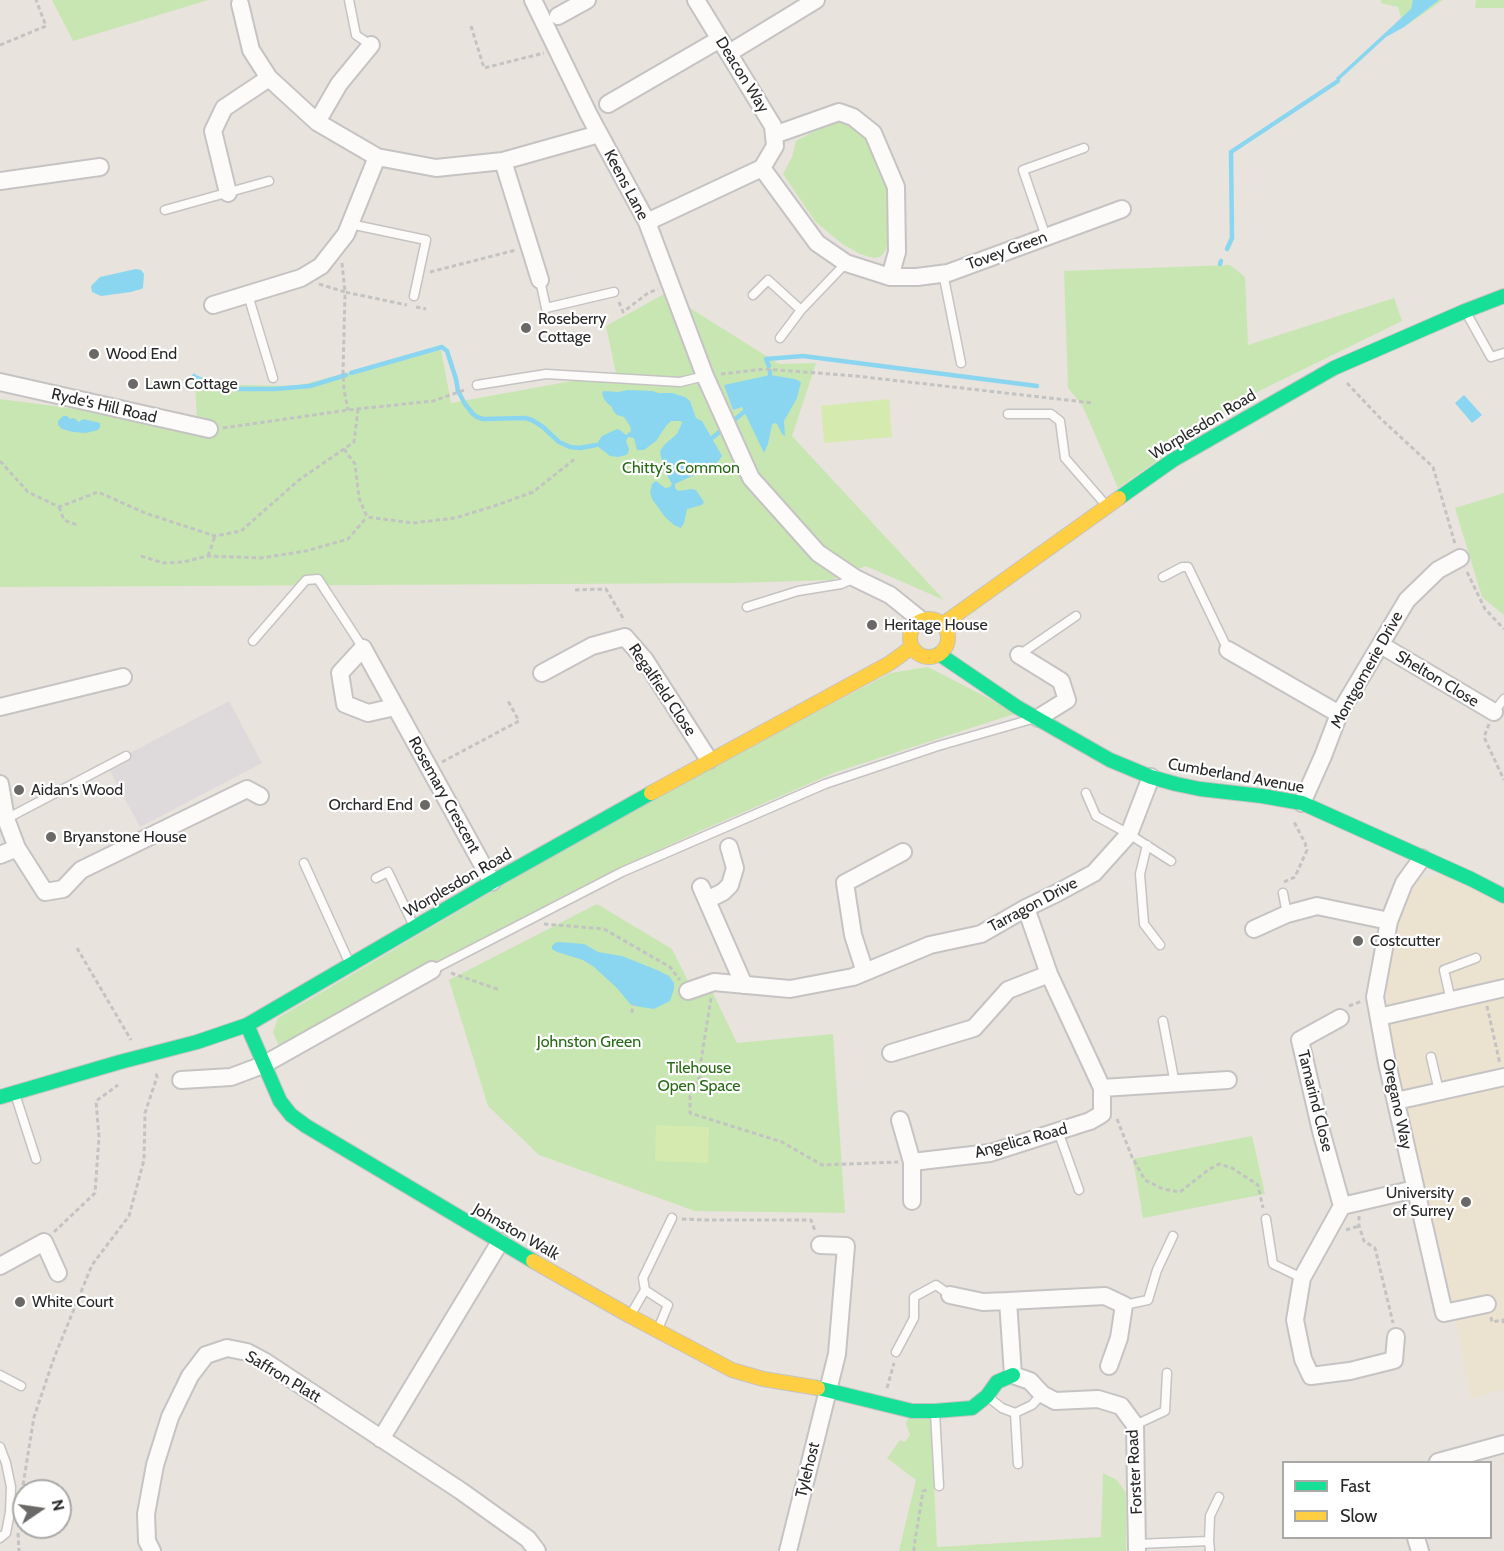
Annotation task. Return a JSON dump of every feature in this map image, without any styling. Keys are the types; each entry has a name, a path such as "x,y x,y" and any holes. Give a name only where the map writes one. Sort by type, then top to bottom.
{"main road":[{"name":"Worplesdon Road","path":"943,624 1173,460 1334,368 1504,296"},
{"path":"921,620 935,620 943,624 948,634 947,646 934,657 927,657 916,652 912,647 910,641 912,629 921,620"},
{"name":"Worplesdon Road","path":"0,1097 197,1042 247,1025 492,882 708,760 890,663 912,647"},
{"name":"Cumberland Avenue","path":"939,654 1001,697 1110,760 1151,777 1200,789 1296,802 1363,829 1504,896"},
{"name":"Johnston Walk","path":"247,1025 280,1101 291,1115 306,1126 500,1242 630,1316 732,1370 763,1379 828,1390 912,1411 972,1408 987,1396 997,1382 1013,1375"}],"street":[{"name":"Keens Lane","path":"533,0 599,134 647,222 705,376 751,478 818,553 855,578 890,595 921,620"},
{"path":"558,16 587,0"},
{"name":"Deacon Way","path":"696,0 773,126 775,146 762,168"},
{"path":"608,104 816,0"},
{"path":"240,4 251,50 269,78 317,122 377,157 436,168 503,161 599,134"},
{"path":"317,122 339,84 371,45"},
{"path":"228,193 213,131 224,108 269,78"},
{"path":"774,135 839,112 853,117 873,134 896,187 897,252 890,277"},
{"path":"213,305 301,278 321,266 346,234 377,157"},
{"path":"503,161 540,280"},
{"path":"0,182 100,167"},
{"path":"647,222 762,168"},
{"name":"Tovey Green","path":"762,168 817,243 846,263 890,277 917,277 943,273 1122,209"},
{"name":"Ryde's Hill Road","path":"0,382 209,429"},
{"name":"Montgomerie Drive","path":"1296,802 1323,756 1339,714 1407,600 1438,570 1460,558"},
{"name":"Regalfield Close","path":"542,673 592,646 625,637 645,660 708,760"},
{"name":"Shelton Close","path":"1380,645 1499,706"},
{"path":"363,648 340,673 345,704 368,713 395,707"},
{"name":"Rosemary Crescent","path":"363,648 492,882"},
{"path":"1228,650 1339,714"},
{"path":"1019,655 1061,681 1067,700 1038,718"},
{"path":"0,707 123,677"},
{"name":"Tarragon Drive","path":"688,991 714,982 790,989 853,977 930,945 981,934 1094,873 1129,834 1151,777"},
{"path":"0,784 6,819 17,848 45,892 63,889 81,870 247,789 260,796"},
{"path":"729,847 735,868 730,885 723,892 704,894 744,985"},
{"path":"0,855 17,848"},
{"path":"865,972 853,935 845,883 903,852"},
{"name":"Oregano Way","path":"1422,858 1404,883 1389,921 1375,997 1415,1189 1444,1313 1487,1304"},
{"path":"1254,929 1287,914 1317,906 1389,921"},
{"path":"1026,908 1049,974 1108,1087 1228,1080"},
{"path":"181,1080 231,1077 263,1065 435,969"},
{"path":"891,1053 974,1028 1008,990 1049,974"},
{"path":"1379,1017 1504,988"},
{"name":"Tamarind Close","path":"1340,1018 1300,1040 1321,1131 1350,1205"},
{"path":"1396,1101 1504,1077"},
{"name":"Angelica Road","path":"912,1162 990,1153 1090,1121 1102,1114 1108,1087"},
{"path":"900,1120 912,1162 912,1201"},
{"path":"1396,1336 1394,1360 1350,1371 1311,1376 1303,1359 1295,1320 1302,1278 1350,1205 1415,1189"},
{"path":"0,1266 44,1242 58,1273"},
{"path":"381,1439 500,1242"},
{"path":"820,1245 846,1246 837,1354 828,1390"},
{"path":"950,1294 983,1302 1105,1296 1124,1305 1119,1338 1109,1366"},
{"path":"1008,1301 1013,1375"},
{"name":"Saffron Platt","path":"152,1551 147,1541 146,1514 155,1466 170,1417 190,1376 206,1355 227,1348 247,1352 264,1362 461,1491 528,1539 537,1551"},
{"name":"Forster Road","path":"1013,1375 1030,1382 1042,1394 1055,1401 1098,1399 1121,1406 1135,1425 1137,1548"},
{"name":"Tylehost","path":"788,1551 828,1390"},
{"path":"1442,1461 1504,1444"}],"lane":[{"path":"349,0 356,35 371,45"},
{"path":"1046,237 1023,170 1084,148"},
{"path":"165,210 269,181"},
{"path":"350,224 426,240 414,296"},
{"path":"780,338 801,310 846,263"},
{"path":"943,273 961,363"},
{"path":"540,280 546,308 614,292"},
{"path":"753,295 768,280 801,310"},
{"path":"248,295 273,378"},
{"path":"1465,311 1491,357 1504,352"},
{"path":"477,385 546,374 680,382 705,376"},
{"path":"1008,414 1052,414 1060,421 1065,458 1107,506"},
{"path":"1163,578 1182,567 1188,567 1228,650"},
{"path":"747,607 798,591 842,584 855,578"},
{"path":"253,641 306,580 318,579 363,648"},
{"path":"1019,655 1076,616"},
{"path":"435,969 622,872 825,784 938,746 1038,718"},
{"path":"6,819 126,756"},
{"path":"1086,793 1096,816 1171,861"},
{"path":"1147,845 1140,874 1144,924 1160,945"},
{"path":"304,863 350,965"},
{"path":"376,878 388,872 414,927"},
{"path":"1283,893 1287,914"},
{"path":"1451,1001 1444,970 1476,958"},
{"path":"1163,1021 1175,1084"},
{"path":"1431,1057 1439,1091"},
{"path":"15,1092 36,1160"},
{"path":"1058,1131 1079,1190"},
{"path":"630,1316 645,1290 643,1278 672,1218"},
{"path":"1266,1219 1273,1264 1302,1278"},
{"path":"1124,1305 1148,1300 1157,1270 1173,1236"},
{"path":"897,1352 914,1318 914,1297 936,1285 950,1294"},
{"path":"645,1290 668,1305 657,1330"},
{"path":"1135,1425 1165,1411 1167,1373"},
{"path":"0,1375 21,1386"},
{"path":"987,1396 1002,1408 1015,1413 1032,1405 1042,1394"},
{"path":"935,1411 939,1486"},
{"path":"1015,1413 1018,1464"},
{"path":"0,1447 11,1487 6,1533 0,1538"},
{"path":"1210,1551 1210,1516 1219,1497"},
{"path":"1137,1548 1209,1541"}],"path":[{"path":"0,45 46,26 36,0"},
{"path":"471,26 484,68 557,50"},
{"path":"340,242 345,292 343,373 348,410"},
{"path":"418,275 530,247"},
{"path":"301,278 345,292 426,309"},
{"path":"614,292 624,312 648,293 671,284"},
{"path":"1334,368 1380,418 1433,467 1460,558 1485,609 1504,629"},
{"path":"705,376 765,369 856,376 1094,403"},
{"path":"209,429 433,401 461,391"},
{"path":"59,507 98,492 145,513 215,536 241,531 299,480 354,442 358,409"},
{"path":"344,449 355,464 359,498 367,517"},
{"path":"367,517 413,523 455,518 532,492 576,458"},
{"path":"0,461 28,492 59,507 64,520 77,525"},
{"path":"0,468 5,465"},
{"path":"141,556 163,563 183,562 208,556 261,558 306,551 348,539 367,517"},
{"path":"208,556 215,536"},
{"path":"575,590 606,589 622,618 625,637"},
{"path":"430,769 519,721 507,699"},
{"path":"1499,706 1484,737 1504,780"},
{"path":"1283,893 1281,883 1295,877 1306,850 1305,843 1290,814 1296,802"},
{"path":"525,922 604,929 670,967 688,991"},
{"path":"24,1479 34,1418 54,1358 92,1265 129,1216 144,1160 145,1113 157,1077 146,1055 77,948"},
{"path":"435,969 500,990"},
{"path":"714,982 701,1061 706,1072 698,1079 690,1096 690,1113 782,1142 822,1165 912,1162"},
{"path":"1484,993 1504,1077"},
{"path":"1340,1018 1340,1009 1375,997"},
{"path":"632,1013 633,1004"},
{"path":"44,1242 95,1193 99,1137 96,1101 118,1084 120,1062"},
{"path":"1108,1087 1117,1121 1132,1157 1145,1180 1163,1189 1180,1192 1219,1164 1232,1168 1258,1185 1266,1219"},
{"path":"1350,1205 1364,1241 1375,1248 1396,1336"},
{"path":"672,1218 811,1220 820,1245"},
{"path":"883,1404 897,1352"},
{"path":"914,1551 923,1491 939,1486"}],"shaded area":[{"path":"229,701 262,763 140,827 107,765"},
{"name":"University of Surrey","path":"1443,873 1504,904 1504,1389 1471,1399 1449,1285 1408,1119 1390,1034 1387,990 1389,958 1396,924 1408,897 1419,880"}],"green space":[{"path":"52,0 208,0 73,41"},
{"path":"1381,0 1443,0 1404,27 1398,7 1381,3"},
{"path":"1476,0 1504,0 1504,8 1475,8"},
{"path":"845,119 871,142 894,205 886,250 880,257 874,258 860,254 841,243 815,221 783,174 792,157 796,141 830,123"},
{"path":"1230,265 1245,277 1248,345 1394,298 1402,321 1255,393 1118,488 1082,405 1068,388 1064,271"},
{"name":"Chitty's Common","path":"666,293 779,364 816,363 792,436 944,600 866,566 831,580 735,583 0,587 0,399 132,416 197,419 195,384 296,386 441,350 451,403 616,373 606,326"},
{"path":"889,399 892,437 824,443 821,406"},
{"path":"1504,493 1504,615 1482,597 1455,508"},
{"path":"928,667 1017,713 836,772 700,831 617,869 279,1046 273,1032 278,1018 600,828 890,673"},
{"name":"Johnston Green","path":"597,904 672,949 695,995 712,991 737,1043 833,1034 845,1213 695,1211 539,1155 488,1106 449,980"},
{"path":"656,1125 709,1127 708,1163 655,1161"},
{"path":"1252,1136 1265,1194 1143,1218 1133,1159"},
{"path":"908,1418 931,1419 937,1547 1101,1537 1103,1473 1117,1480 1126,1493 1126,1551 899,1551 916,1480 887,1458 900,1440 905,1442 910,1435 906,1424"}],"water":[{"path":"1413,0 1439,0 1404,27 1386,37 1338,81 1336,78 1411,9"},
{"path":"136,269 141,270 144,274 143,288 101,296 92,292 91,286 100,277"},
{"path":"770,375 801,382 797,398 784,421 785,436 774,423 764,453 742,407 733,410 724,385"},
{"path":"628,390 672,393 685,397 690,401 696,418 702,421 722,456 713,466 675,484 678,491 696,490 704,502 702,505 687,509 681,528 665,517 650,493 652,484 656,481 665,488 672,484 663,468 660,451 677,434 681,421 671,421 656,441 644,450 637,450 634,438 628,437 626,441 628,453 618,457 610,456 596,445 602,436 617,429 626,435 631,431 624,417 614,412 602,393"},
{"path":"1464,395 1482,415 1472,423 1455,403"},
{"path":"63,416 74,418 79,422 83,419 100,423 100,427 98,430 86,433 62,429 58,421"},
{"path":"555,943 584,944 598,952 622,956 669,976 674,983 670,1001 654,1009 630,1004 617,988 594,967 583,960 552,949"}],"waterway":[{"path":"1227,249 1232,238 1231,152 1338,81"},
{"path":"351,373 442,347 447,351 458,391 465,404 477,417 483,419 525,418 543,427 559,442 570,447 596,445"},
{"path":"769,366 766,359 803,356 1037,386"},
{"path":"194,376 222,389 230,387 275,389 310,386 346,375"},
{"path":"712,438 744,412"}],"traffic: fast":[{"path":"1119,498 1173,460 1334,368 1504,296"},
{"path":"939,654 1017,707 1110,760 1151,777 1176,784 1302,803 1504,896"},
{"path":"0,1097 197,1042 247,1025 492,882 651,793"},
{"path":"247,1025 280,1101 291,1115 533,1261"},
{"path":"818,1388 912,1411 935,1411 972,1408 987,1396 997,1382 1013,1375"}],"traffic: slow":[{"path":"943,624 1119,498"},
{"path":"929,619 943,624 948,638 943,652 929,657 915,652 910,638 915,624 929,619"},
{"path":"651,793 890,663 912,647"},
{"path":"533,1261 732,1370 763,1379 818,1388"}],"place":[{"name":"Roseberry Cottage","path":"526,328"},
{"name":"Wood End","path":"94,354"},
{"name":"Lawn Cottage","path":"133,384"},
{"name":"Heritage House","path":"872,625"},
{"name":"Aidan's Wood","path":"19,790"},
{"name":"Orchard End","path":"425,805"},
{"name":"Bryanstone House","path":"51,837"},
{"name":"Costcutter","path":"1358,941"},
{"name":"University of Surrey","path":"1466,1202"},
{"name":"White Court","path":"20,1302"}],"park label":[{"name":"Tilehouse Open Space","path":"699,1077"}]}
